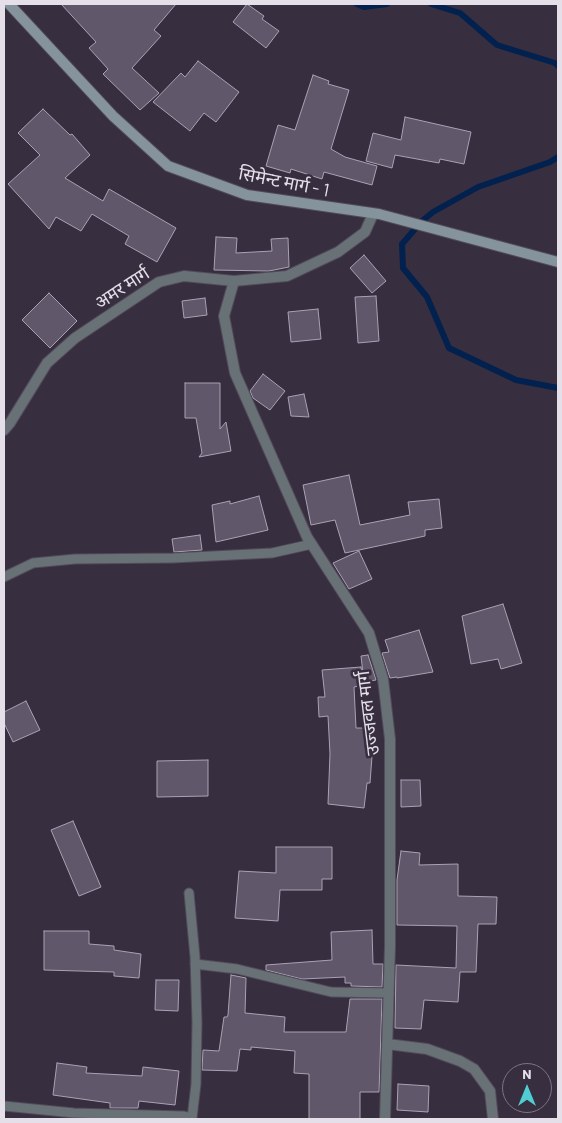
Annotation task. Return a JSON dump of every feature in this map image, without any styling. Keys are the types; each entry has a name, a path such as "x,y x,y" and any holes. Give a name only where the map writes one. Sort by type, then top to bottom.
{"street":[{"name":"सिमेन्ट मार्ग - 1","path":"9,4 113,116 168,166 247,195 376,214 558,262"},
{"name":"अमर मार्ग","path":"4,430 47,363 75,338 159,282 184,276 234,281 287,276 338,252 365,232 376,214"},
{"name":"उज्जवल मार्ग","path":"234,281 224,316 235,373 307,537 369,632 384,679 390,739 389,993 385,1119"},
{"path":"387,1044 428,1049 460,1061 474,1069 490,1091 493,1119"}],"lane":[{"path":"4,577 33,563 75,559 173,558 262,553 312,544"},
{"path":"4,1106 74,1113 184,1116 192,1118 196,1084 197,1045 195,964 189,893"},
{"path":"195,964 237,968 331,992 389,993"}],"building":[{"path":"61,4 176,4 154,30 161,36 132,68 159,93 140,110 103,74 108,69 89,48 96,42"},
{"path":"247,4 264,16 262,19 279,31 266,48 233,22"},
{"path":"198,61 239,92 216,122 204,113 190,131 153,102 181,73 185,77"},
{"path":"313,75 329,81 328,84 349,90 331,149 345,157 377,166 372,185 324,172 322,179 291,169 290,173 266,166 278,125 295,130"},
{"path":"43,109 70,135 72,134 90,155 65,178 103,201 109,189 176,228 157,262 125,244 129,236 92,214 81,231 56,217 49,229 8,184 40,155 18,133"},
{"path":"405,117 471,132 464,164 440,159 439,163 395,155 392,168 366,161 373,133 401,140"},
{"path":"216,237 237,238 236,253 272,251 271,239 288,238 289,267 269,271 214,270"},
{"path":"364,255 386,281 372,293 350,268"},
{"path":"49,293 77,321 50,348 22,320"},
{"path":"376,296 379,341 358,343 355,297"},
{"path":"205,298 207,315 184,318 182,301"},
{"path":"318,309 321,339 291,342 288,312"},
{"path":"263,374 285,391 270,410 253,398 250,391"},
{"path":"185,383 220,383 220,429 226,422 231,451 199,457 202,453 196,418 185,418"},
{"path":"304,394 309,417 291,416 288,397"},
{"path":"349,475 360,525 410,515 408,502 439,499 442,528 425,530 425,536 345,553 335,520 311,525 303,485"},
{"path":"259,496 268,530 216,542 212,505 230,501 230,504"},
{"path":"200,535 202,550 174,552 172,539"},
{"path":"359,551 372,579 349,589 333,563"},
{"path":"503,604 522,663 501,669 498,659 471,664 462,616"},
{"path":"419,630 433,672 390,678 382,653 389,652 385,640"},
{"path":"368,655 376,680 364,682 361,656"},
{"path":"361,667 363,685 354,687 356,728 366,728 367,756 372,756 370,783 367,783 364,808 328,804 330,754 328,716 319,717 318,697 325,697 322,670"},
{"path":"26,701 40,730 13,742 4,723 4,712"},
{"path":"208,760 208,796 157,797 157,761"},
{"path":"401,780 420,780 421,806 401,807"},
{"path":"73,821 101,887 79,896 51,830"},
{"path":"276,847 332,847 332,879 322,879 322,890 280,890 278,921 235,918 239,871 276,873"},
{"path":"401,851 420,853 419,865 458,864 458,896 497,897 496,924 478,924 476,972 460,972 458,1002 424,1000 421,1029 395,1028 396,965 456,968 457,926 397,925 397,880"},
{"path":"372,930 373,964 383,964 382,987 351,986 351,983 345,983 345,977 302,979 266,970 266,965 332,960 331,932"},
{"path":"44,931 89,931 89,944 114,946 114,950 141,954 139,978 114,976 114,972 44,970"},
{"path":"231,975 246,978 245,1013 285,1017 284,1032 346,1032 350,999 382,999 379,1092 360,1092 360,1119 309,1119 309,1074 294,1073 295,1051 251,1047 251,1050 240,1049 237,1071 202,1070 203,1050 219,1051 224,1017 228,1015"},
{"path":"156,980 179,980 178,1011 155,1010"},
{"path":"57,1063 87,1067 86,1073 142,1076 143,1067 179,1071 175,1105 139,1101 138,1108 110,1108 110,1103 53,1095"},
{"path":"398,1084 429,1086 428,1112 397,1110"}],"waterway":[{"path":"357,4 364,7 387,4"},
{"path":"431,4 460,13 497,45 555,63 558,66"},
{"path":"558,157 550,162 478,187 433,212 422,221 402,244 403,268 427,297 449,348 516,380 558,388"}]}
